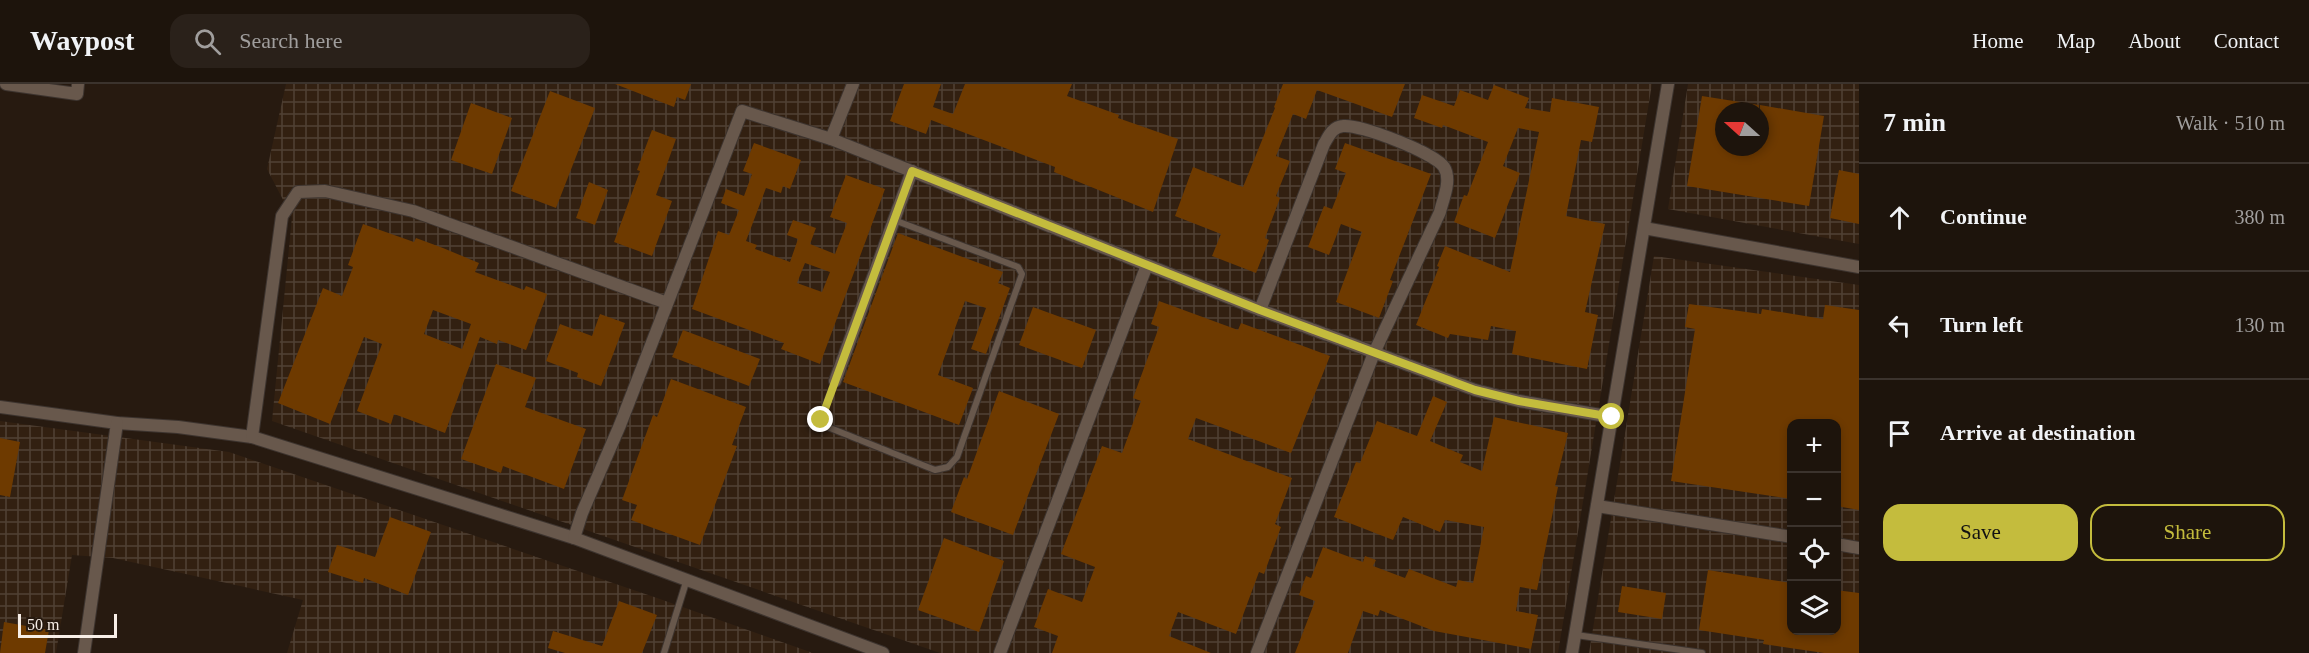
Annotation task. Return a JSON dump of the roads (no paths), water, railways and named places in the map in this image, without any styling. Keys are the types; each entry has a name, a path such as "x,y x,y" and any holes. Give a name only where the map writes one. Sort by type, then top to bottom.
{"street":[{"path":"6,84 76,94 78,84"},
{"path":"831,139 853,84"},
{"path":"1572,653 1668,84"},
{"path":"574,538 582,513 621,425 742,111 831,139 1260,310 1475,390 1519,401 1612,417"},
{"path":"1257,653 1374,353 1440,212 1446,190 1447,175 1444,166 1379,133 1356,126 1341,126 1331,131 1260,310"},
{"path":"836,381 912,171"},
{"path":"252,437 282,216 298,192 325,191 413,212 668,303"},
{"path":"1644,228 1859,267"},
{"path":"1000,653 1147,265"},
{"path":"0,407 117,423 178,427 252,437 574,538 687,578 883,653"},
{"path":"84,653 117,423"},
{"path":"1597,506 1787,536"},
{"path":"1841,545 1859,548"}],"lane":[{"path":"836,381 822,416 822,424 825,426 935,470 948,467 957,457 1022,274 1018,267 894,220"},
{"path":"664,653 687,578"},
{"path":"1575,635 1702,653"}]}
